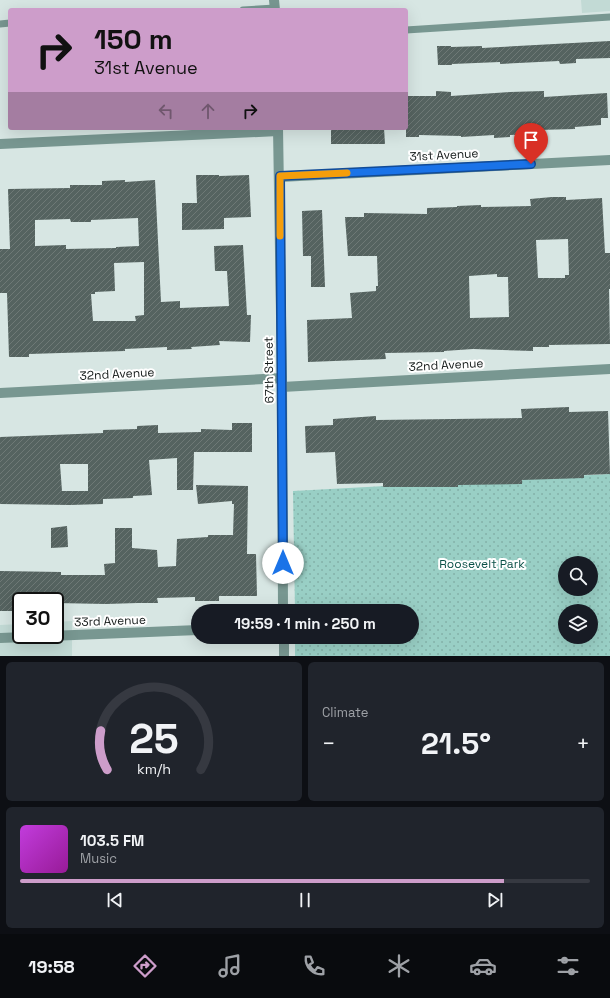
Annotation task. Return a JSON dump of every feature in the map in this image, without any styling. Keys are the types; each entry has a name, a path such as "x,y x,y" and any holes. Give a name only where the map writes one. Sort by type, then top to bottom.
{"street":[{"path":"0,144 259,130"},
{"name":"67th Street","path":"278,130 280,176 284,604"},
{"name":"31st Avenue","path":"280,176 610,160"},
{"name":"32nd Avenue","path":"0,393 610,370"},
{"name":"33rd Avenue","path":"0,638 191,630"},
{"path":"284,644 284,656"}],"lane":[{"path":"259,8 275,6"},
{"path":"408,30 610,17"}],"shaded area":[{"path":"581,0 610,0 610,11 582,13"},
{"path":"64,621 72,621 72,656 0,656 0,625 12,624 12,644 64,644"}],"green space":[{"name":"Roosevelt Park","path":"610,474 610,656 295,656 295,644 419,644 419,604 295,604 293,491"}],"building":[{"path":"610,41 610,58 576,59 576,63 560,64 559,61 438,65 437,46 482,46 482,48"},
{"path":"436,91 451,92 451,96 544,91 544,97 607,93 608,118 601,118 601,125 575,127 575,129 538,130 538,134 510,135 510,137 494,138 494,135 461,137 419,135 419,137 406,137 406,130 408,130 408,96 436,96"},
{"path":"331,130 384,130 385,144 331,144"},
{"path":"196,175 249,175 251,217 224,218 224,229 182,230 182,203 197,203"},
{"path":"125,180 125,182 155,180 161,302 180,301 180,308 229,306 227,271 215,271 214,246 243,245 247,315 251,315 250,342 219,341 220,345 191,347 192,349 167,350 167,347 125,349 125,351 29,354 29,357 9,357 7,293 0,293 0,249 10,249 8,189 70,188 70,185 102,185 102,181","holes":["138,218 139,246 66,249 66,245 35,246 35,220 70,219 71,222 91,222 91,220","144,262 144,315 135,316 136,321 93,321 91,294 95,294 95,292 115,291 114,263"]},
{"path":"552,197 566,197 566,200 602,198 605,253 610,253 610,344 549,345 549,347 533,347 533,351 473,349 444,352 385,353 386,359 308,362 307,320 352,318 350,293 376,291 376,286 378,286 377,256 348,256 345,217 364,217 364,213 427,214 427,208 457,206 531,206 530,199","holes":["568,239 569,275 565,275 565,278 538,278 536,240","497,274 497,277 508,277 509,317 470,318 469,276"]},
{"path":"322,210 325,287 311,287 311,256 303,256 302,211"},
{"path":"569,407 569,412 608,411 610,474 584,475 584,478 522,480 522,484 458,485 458,487 383,487 383,483 337,484 335,452 306,453 305,426 333,425 333,419 376,416 376,420 522,418 521,409"},
{"path":"232,423 252,423 252,452 194,452 193,490 177,490 177,458 149,460 152,495 133,496 133,498 103,499 103,504 0,504 0,437 103,433 103,430 137,429 137,426 158,425 158,433 201,432 201,429 232,430","holes":["60,464 88,464 88,491 62,491"]},
{"path":"196,485 248,486 247,554 256,554 257,596 219,596 219,601 195,601 195,597 157,598 158,603 106,604 64,603 64,592 12,592 12,611 0,611 0,571 61,572 61,575 105,575 104,564 115,563 115,528 132,528 132,548 157,550 158,567 176,566 177,539 208,537 208,535 233,535 234,504 232,504 232,501 198,504"},
{"path":"67,526 68,547 51,548 51,528"}],"slow traffic":[{"path":"280,236 280,176 347,173"}],"route":[{"path":"283,563 280,176 531,164"}]}
